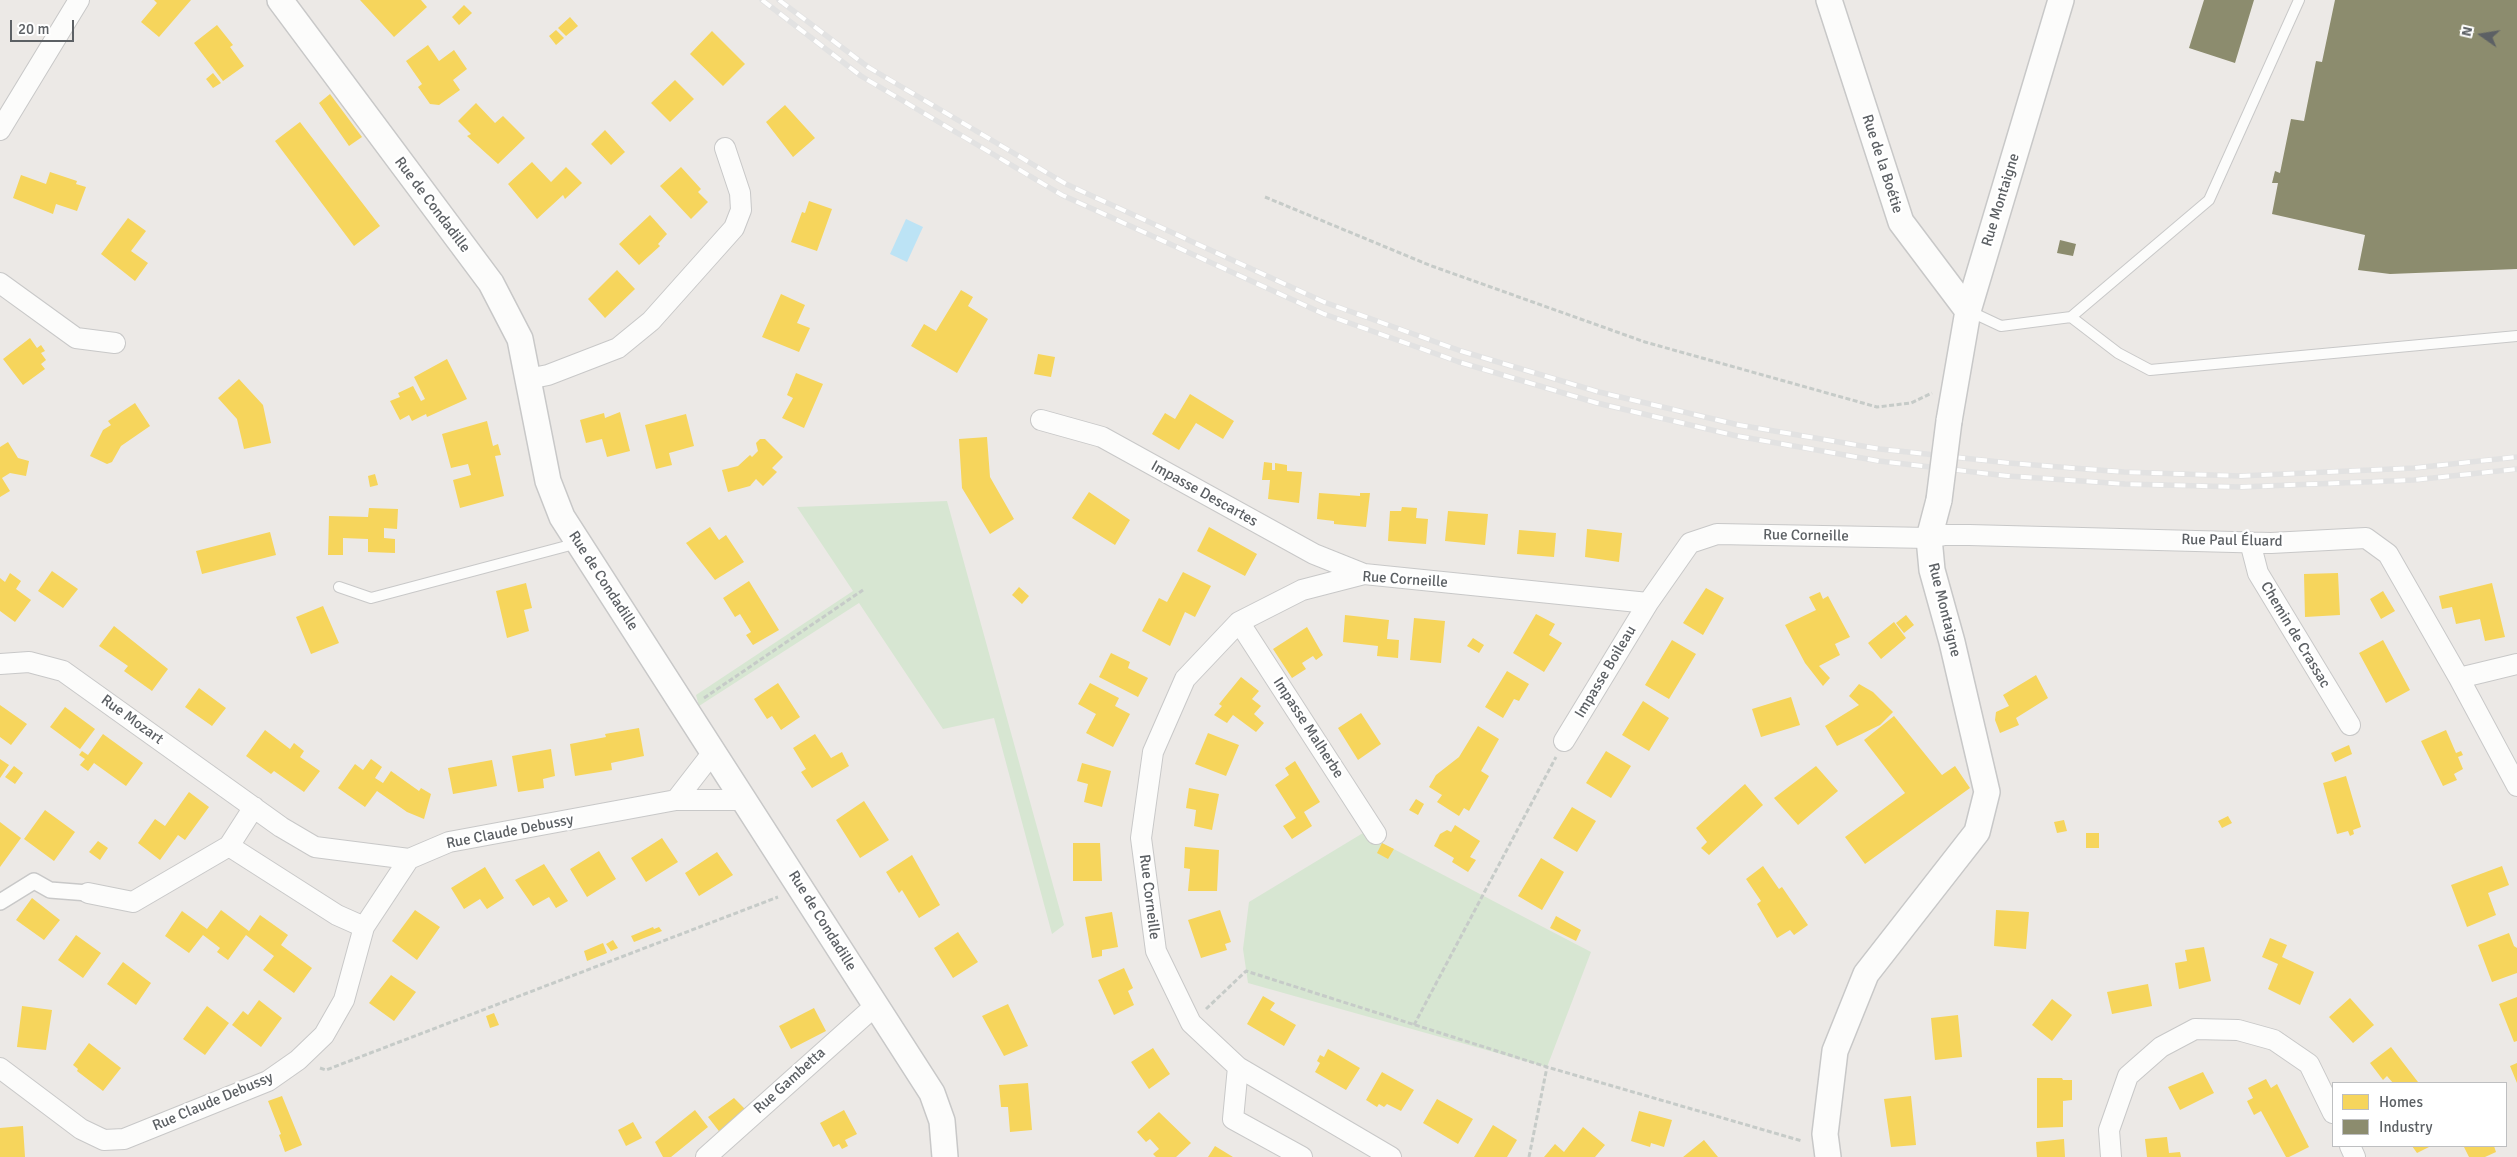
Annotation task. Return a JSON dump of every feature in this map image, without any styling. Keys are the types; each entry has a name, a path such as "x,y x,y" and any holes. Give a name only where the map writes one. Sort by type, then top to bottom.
{"street":[{"path":"0,130 79,0"},
{"name":"Rue de Condadille","path":"280,0 491,283 520,339 548,481 562,517 746,800 932,1093 942,1121 945,1157"},
{"name":"Rue de la Boétie","path":"1829,0 1900,222 1968,311"},
{"name":"Rue Montaigne","path":"1827,1152 1825,1134 1835,1051 1866,974 1977,832 1987,792 1952,642 1932,570 1930,538 1939,500 1949,421 1968,311 2062,0"},
{"path":"528,379 548,375 618,348 651,320 734,228 742,210 740,194 724,148"},
{"path":"0,283 76,338 115,343"},
{"name":"Impasse Descartes","path":"1041,420 1102,437 1314,554 1364,574"},
{"name":"Rue Corneille","path":"1386,1154 1238,1067 1191,1023 1156,951 1141,838 1153,752 1185,679 1239,622 1302,590 1364,574 1648,603 1690,543 1717,534 1930,538"},
{"name":"Rue Paul Éluard","path":"1930,538 1945,535 2250,542 2366,538 2388,554 2459,678 2517,786"},
{"name":"Chemin de Crassac","path":"2250,542 2258,573 2350,725"},
{"name":"Impasse Boileau","path":"1564,741 1648,603"},
{"name":"Impasse Malherbe","path":"1239,622 1376,834"},
{"name":"Rue Mozart","path":"0,664 29,662 63,671 254,807 314,847 409,858"},
{"path":"2459,678 2517,664"},
{"path":"676,800 714,751"},
{"name":"Rue Claude Debussy","path":"0,1068 103,1149 268,1081 298,1060 324,1035 344,1000 364,927 409,858 449,842 676,800 746,800"},
{"path":"0,902 34,882 50,890 88,893 133,902 229,846 254,807"},
{"path":"229,846 337,915 364,927"},
{"name":"Rue Gambetta","path":"706,1157 875,1006"},
{"path":"2111,1157 2109,1130 2128,1076 2161,1047 2194,1029 2238,1030 2274,1040 2309,1064 2332,1111"},
{"path":"1238,1067 1233,1118 1302,1157"},
{"name":"Rue Corneille","path":"1360,1157 1386,1154"}],"lane":[{"path":"1968,311 2001,326 2071,317 2209,200 2299,0"},
{"path":"2071,317 2118,353 2150,370 2517,336"},
{"path":"340,587 371,598 578,543"}],"path":[{"path":"1264,197 1429,265 1636,338 1877,407 1910,403 1955,382"},
{"path":"687,710 863,590"},
{"path":"1414,1025 1564,741"},
{"path":"298,1060 326,1070 801,888"},
{"path":"1191,1023 1246,971 1547,1068 1827,1152"},
{"path":"1529,1157 1547,1068"}],"green space":[{"path":"947,501 1064,925 1052,934 994,718 943,729 859,603 699,706 696,695 853,591 797,507"},
{"path":"1363,833 1591,952 1547,1067 1248,983 1243,949 1249,902"}],"water":[{"path":"906,219 923,227 907,262 890,254"}],"building: Homes":[{"path":"154,0 191,0 159,37 141,22 157,3"},
{"path":"360,0 421,0 427,7 394,37"},
{"path":"464,5 472,13 459,25 452,17"},
{"path":"570,17 578,26 566,36 558,28"},
{"path":"217,25 233,45 230,47 244,66 223,81 194,43"},
{"path":"556,30 564,38 556,45 549,36"},
{"path":"712,31 745,64 723,86 690,54"},
{"path":"428,45 439,61 454,50 467,69 453,80 460,90 439,105 430,104 418,87 422,84 406,61"},
{"path":"213,73 221,83 213,88 206,79"},
{"path":"675,80 694,99 670,122 651,103"},
{"path":"330,94 362,137 349,146 319,103"},
{"path":"476,103 495,123 503,116 525,138 498,164 467,136 471,134 458,121"},
{"path":"785,105 815,138 793,157 766,122"},
{"path":"300,122 380,226 354,246 275,141"},
{"path":"605,130 625,152 611,165 591,144"},
{"path":"532,162 551,182 566,167 582,183 565,199 563,195 537,219 508,184"},
{"path":"681,167 701,189 698,192 708,202 691,219 660,186"},
{"path":"50,172 77,181 76,184 86,187 77,211 56,204 53,214 13,198 21,175 46,184"},
{"path":"809,201 832,209 817,251 791,242 802,212 805,213"},
{"path":"650,215 667,234 658,244 660,246 639,265 619,244"},
{"path":"128,218 146,231 131,251 148,263 135,281 101,254"},
{"path":"617,270 635,289 605,318 588,299"},
{"path":"961,290 973,297 968,306 988,319 957,373 911,346 924,324 936,331"},
{"path":"781,294 805,305 797,323 810,328 799,352 762,337"},
{"path":"30,338 37,348 41,345 45,351 41,353 46,360 41,364 45,369 23,385 3,359"},
{"path":"1038,354 1055,357 1051,377 1034,374"},
{"path":"447,359 467,399 427,417 426,414 412,421 409,415 400,420 390,401 400,397 398,393 413,386 421,401 425,399 414,377"},
{"path":"796,373 823,384 804,428 782,418 793,398 787,395"},
{"path":"239,379 263,405 271,443 244,449 237,419 218,398"},
{"path":"1190,394 1234,421 1223,439 1196,423 1179,450 1152,434 1165,413 1175,419"},
{"path":"135,403 150,426 121,446 112,462 107,464 90,456 103,430 111,425 108,421"},
{"path":"620,412 630,451 607,457 602,439 586,443 580,420 604,413 605,418"},
{"path":"686,414 694,446 669,453 672,465 656,469 645,425"},
{"path":"487,421 493,446 498,444 501,455 495,456 504,496 460,508 453,480 471,475 468,464 451,468 442,434"},
{"path":"987,437 990,477 1014,519 990,534 962,488 959,439"},
{"path":"760,439 765,439 783,457 772,468 777,472 763,486 756,479 750,486 728,492 722,470 738,466 750,455 752,457 758,451 756,443"},
{"path":"8,442 18,458 29,461 26,476 10,473 2,478 10,491 0,497 0,447"},
{"path":"1264,462 1272,463 1272,470 1275,470 1275,463 1287,465 1287,471 1302,472 1299,503 1268,499 1270,480 1262,480"},
{"path":"375,474 378,485 370,487 368,476"},
{"path":"1089,492 1130,520 1115,545 1072,518"},
{"path":"1319,493 1360,496 1360,493 1370,493 1366,527 1334,524 1334,521 1317,519"},
{"path":"1402,507 1417,508 1416,518 1428,519 1426,544 1388,541 1390,511 1401,511"},
{"path":"369,508 398,509 397,529 384,528 384,538 395,539 395,553 368,552 368,539 343,538 343,555 328,555 329,516 368,517"},
{"path":"1448,511 1488,514 1485,545 1445,541"},
{"path":"710,527 719,540 726,535 744,562 715,580 686,543"},
{"path":"1209,527 1257,554 1245,576 1197,551"},
{"path":"1587,529 1622,533 1619,562 1585,557"},
{"path":"1519,530 1556,533 1554,557 1517,554"},
{"path":"270,532 276,555 202,574 196,551"},
{"path":"52,571 78,589 63,608 38,591"},
{"path":"1183,572 1211,586 1195,617 1185,612 1170,646 1142,631 1159,598 1167,602"},
{"path":"10,573 21,581 16,589 31,600 15,622 0,611 0,578 5,582"},
{"path":"2338,573 2340,615 2305,617 2304,574"},
{"path":"749,581 779,630 753,645 746,635 751,632 740,614 735,617 723,598"},
{"path":"526,583 532,608 524,610 529,631 507,638 496,591"},
{"path":"2492,583 2505,637 2485,641 2480,619 2456,624 2452,607 2442,609 2439,596"},
{"path":"1019,587 1029,596 1022,604 1012,595"},
{"path":"1706,588 1724,598 1703,635 1683,623"},
{"path":"2383,591 2395,611 2381,619 2370,599"},
{"path":"1820,592 1823,599 1828,596 1850,637 1835,644 1840,655 1819,666 1830,678 1823,686 1805,663 1785,625 1816,610 1809,597"},
{"path":"323,606 339,643 311,654 296,617"},
{"path":"1536,614 1555,624 1549,635 1562,643 1544,672 1513,653"},
{"path":"1345,615 1389,620 1387,639 1399,640 1398,658 1377,656 1378,646 1343,642"},
{"path":"1906,615 1914,625 1904,633 1896,623"},
{"path":"1414,618 1445,621 1441,663 1410,660"},
{"path":"1894,622 1906,638 1881,659 1868,643"},
{"path":"114,626 168,669 152,691 124,671 128,666 99,646"},
{"path":"1307,627 1323,655 1316,660 1313,656 1302,663 1306,669 1292,678 1273,649"},
{"path":"1473,638 1484,645 1479,653 1467,646"},
{"path":"1672,640 1696,654 1669,699 1645,685"},
{"path":"2383,640 2410,690 2386,703 2359,653"},
{"path":"1111,653 1130,662 1128,668 1148,678 1138,697 1099,677"},
{"path":"1507,671 1529,684 1519,701 1514,699 1503,718 1485,707"},
{"path":"2036,675 2048,698 2016,718 2019,725 2000,733 1995,720 1996,712 2009,706 2003,695"},
{"path":"1241,677 1259,691 1252,699 1261,706 1254,714 1264,723 1256,732 1233,715 1227,723 1214,715 1222,706 1219,704"},
{"path":"778,683 800,717 781,730 772,716 767,719 754,699"},
{"path":"1090,683 1119,698 1115,706 1130,714 1113,747 1086,733 1096,714 1078,704"},
{"path":"1859,684 1873,692 1893,712 1880,725 1837,746 1825,726 1859,705 1849,696"},
{"path":"199,688 226,708 212,726 185,707"},
{"path":"1791,697 1800,725 1761,737 1752,709"},
{"path":"1643,701 1669,718 1649,751 1622,735"},
{"path":"0,705 27,724 11,745 0,737"},
{"path":"65,707 95,729 80,749 50,727"},
{"path":"1361,713 1381,744 1358,760 1338,728"},
{"path":"1894,716 1942,775 1955,766 1970,788 1865,864 1845,837 1905,793 1864,740"},
{"path":"1478,726 1499,739 1481,771 1489,776 1469,811 1464,808 1459,816 1437,802 1442,795 1429,787 1436,775 1459,757"},
{"path":"639,728 644,756 611,763 612,770 575,776 570,744 606,737 605,734"},
{"path":"265,730 290,749 294,743 304,751 300,757 320,771 304,792 274,771 271,774 246,756"},
{"path":"2446,730 2456,753 2461,751 2463,755 2458,757 2463,769 2454,774 2457,780 2443,786 2421,741"},
{"path":"1208,733 1239,745 1226,776 1195,764"},
{"path":"103,734 143,763 126,786 94,763 88,771 80,765 85,759 79,755 82,751 88,755"},
{"path":"815,734 831,758 842,752 849,766 812,788 801,772 806,769 793,748"},
{"path":"2349,745 2352,754 2335,762 2331,753"},
{"path":"551,749 555,776 543,779 544,788 518,792 512,756"},
{"path":"1606,751 1631,766 1611,798 1586,783"},
{"path":"0,759 9,765 0,778"},
{"path":"371,759 382,767 375,778 383,783 391,771 419,791 421,788 431,794 424,819 407,812 377,791 365,807 338,788 355,764 363,770"},
{"path":"492,760 497,786 453,794 448,768"},
{"path":"1295,761 1320,802 1304,812 1312,826 1292,839 1283,826 1296,818 1275,785 1289,775 1285,768"},
{"path":"1082,763 1111,771 1102,807 1084,802 1088,784 1077,781"},
{"path":"14,766 23,773 15,784 5,777"},
{"path":"1816,766 1838,791 1798,825 1774,798"},
{"path":"2346,776 2361,827 2353,830 2354,834 2350,836 2348,831 2337,834 2323,783"},
{"path":"1745,784 1763,805 1709,855 1701,848 1707,842 1696,828"},
{"path":"1189,788 1219,794 1212,830 1194,826 1196,810 1186,808"},
{"path":"189,792 209,807 185,840 178,835 160,860 138,843 155,819 165,826"},
{"path":"1416,799 1424,804 1418,815 1409,810"},
{"path":"864,801 889,840 860,858 836,820"},
{"path":"1572,807 1596,821 1577,852 1553,838"},
{"path":"45,810 75,832 54,861 24,839"},
{"path":"2228,816 2232,823 2222,828 2218,821"},
{"path":"2064,820 2067,831 2057,833 2054,822"},
{"path":"0,822 21,838 0,867"},
{"path":"1455,825 1480,841 1470,857 1476,860 1468,872 1452,862 1454,858 1434,846 1440,834 1447,830 1451,832"},
{"path":"2086,833 2099,833 2099,848 2086,848"},
{"path":"662,838 678,862 646,882 631,858"},
{"path":"98,841 108,848 100,860 89,852"},
{"path":"1073,843 1100,843 1102,881 1073,881"},
{"path":"1382,843 1394,849 1388,859 1377,853"},
{"path":"1185,847 1219,850 1217,891 1188,891 1190,869 1184,868"},
{"path":"599,851 616,879 587,897 570,869"},
{"path":"717,852 733,875 699,896 685,873"},
{"path":"912,855 940,905 919,918 902,890 899,893 886,872"},
{"path":"1541,858 1564,872 1542,910 1518,896"},
{"path":"544,864 568,901 556,908 549,897 533,906 515,880"},
{"path":"1763,866 1779,889 1782,887 1808,925 1794,935 1790,930 1777,938 1757,904 1761,901 1746,879"},
{"path":"2502,866 2509,885 2488,893 2496,915 2467,927 2451,885"},
{"path":"485,867 504,898 487,909 480,899 464,909 451,888"},
{"path":"32,898 60,920 44,940 16,920"},
{"path":"221,910 249,931 260,915 288,935 281,945 312,968 294,993 263,970 274,956 246,935 228,960 217,952 220,948 203,935 189,953 165,936 182,911 207,929"},
{"path":"415,910 440,927 417,960 392,941"},
{"path":"1220,910 1231,942 1225,944 1227,950 1201,958 1188,920"},
{"path":"1996,910 2029,912 2026,949 1994,946"},
{"path":"1112,912 1118,947 1102,950 1102,956 1092,958 1085,917"},
{"path":"1556,916 1581,930 1576,941 1550,928"},
{"path":"653,927 654,929 659,927 662,931 634,942 631,936"},
{"path":"958,932 978,962 953,978 934,948"},
{"path":"2509,933 2514,946 2517,948 2517,973 2492,982 2478,945"},
{"path":"76,935 101,953 83,978 58,960"},
{"path":"2270,938 2287,945 2282,957 2314,972 2300,1005 2268,989 2278,964 2262,957"},
{"path":"613,940 618,948 611,951 606,944"},
{"path":"603,943 607,953 587,961 584,951"},
{"path":"2204,947 2211,981 2179,989 2175,963 2187,961 2185,950"},
{"path":"123,962 151,983 136,1005 107,984"},
{"path":"1124,968 1133,988 1128,991 1134,1005 1114,1015 1098,980"},
{"path":"391,975 416,992 394,1021 369,1003"},
{"path":"2148,984 2152,1006 2112,1014 2107,992"},
{"path":"1263,996 1275,1003 1270,1010 1296,1025 1284,1046 1247,1024"},
{"path":"2517,997 2517,1041 2514,1042 2499,1004"},
{"path":"2350,998 2374,1025 2353,1043 2329,1017"},
{"path":"2052,999 2072,1015 2052,1041 2032,1025"},
{"path":"259,1000 282,1018 261,1047 232,1025 243,1011 248,1015"},
{"path":"1008,1004 1028,1046 1004,1056 982,1016"},
{"path":"22,1006 52,1010 46,1050 17,1047"},
{"path":"207,1006 229,1023 205,1055 183,1039"},
{"path":"814,1008 826,1031 791,1049 779,1026"},
{"path":"494,1013 499,1025 490,1028 486,1016"},
{"path":"1958,1015 1962,1057 1935,1060 1931,1018"},
{"path":"89,1043 121,1068 103,1091 77,1071 78,1069 73,1065"},
{"path":"2391,1047 2418,1082 2392,1082 2387,1076 2383,1080 2370,1063"},
{"path":"1153,1048 1170,1074 1149,1089 1131,1062"},
{"path":"1328,1049 1360,1068 1346,1090 1315,1072 1320,1063 1317,1061 1320,1055 1324,1057"},
{"path":"2517,1063 2517,1083 2510,1066"},
{"path":"1382,1072 1414,1090 1401,1111 1387,1104 1384,1107 1379,1104 1377,1107 1366,1100"},
{"path":"2203,1072 2214,1093 2180,1110 2168,1087"},
{"path":"2037,1078 2072,1080 2072,1100 2063,1101 2063,1127 2037,1128"},
{"path":"2266,1079 2271,1088 2277,1084 2309,1147 2289,1157 2286,1157 2261,1111 2254,1115 2247,1101 2253,1098 2248,1088"},
{"path":"1028,1083 1032,1130 1010,1132 1008,1107 1001,1107 999,1085"},
{"path":"282,1096 302,1145 285,1152 279,1135 281,1134 268,1101"},
{"path":"1911,1096 1916,1145 1891,1147 1884,1099"},
{"path":"734,1098 748,1112 722,1135 708,1117"},
{"path":"1437,1099 1473,1119 1458,1144 1423,1123"},
{"path":"695,1110 708,1127 671,1157 663,1157 655,1142"},
{"path":"844,1110 857,1134 845,1140 848,1146 842,1149 839,1144 833,1147 820,1123"},
{"path":"1639,1111 1672,1120 1664,1147 1651,1143 1650,1147 1631,1141"},
{"path":"1159,1112 1191,1143 1176,1157 1156,1157 1153,1154 1159,1149 1150,1139 1146,1142 1137,1132"},
{"path":"633,1122 642,1138 626,1146 618,1130"},
{"path":"1493,1125 1517,1140 1507,1157 1474,1157"},
{"path":"23,1126 25,1157 0,1157 0,1128"},
{"path":"1583,1127 1605,1145 1595,1157 1544,1157 1555,1144 1564,1152"},
{"path":"2167,1137 2169,1153 2180,1152 2181,1157 2147,1157 2145,1139"},
{"path":"2064,1139 2065,1157 2037,1157 2036,1142"},
{"path":"1704,1140 1718,1157 1683,1157"},
{"path":"1215,1146 1233,1157 1208,1157"},
{"path":"2413,1147 2429,1147 2417,1153"},
{"path":"2464,1147 2494,1147 2496,1152 2485,1157 2469,1157"}],"building: Industry":[{"path":"2204,0 2254,0 2235,63 2189,48"},
{"path":"2335,0 2517,0 2517,269 2390,274 2358,270 2365,235 2272,214 2278,183 2272,183 2275,171 2280,173 2291,119 2304,121 2316,61 2322,62"},
{"path":"2060,240 2076,244 2073,256 2057,253"}],"railway":[{"path":"762,0 861,76 1062,195 1324,314 1459,362 1597,403 1737,436 1879,461 2008,476 2125,484 2241,487 2414,480 2517,469"},
{"path":"779,0 868,67 1066,184 1324,302 1461,351 1599,392 1739,425 1880,449 2009,463 2124,472 2240,476 2414,468 2517,457"}]}
